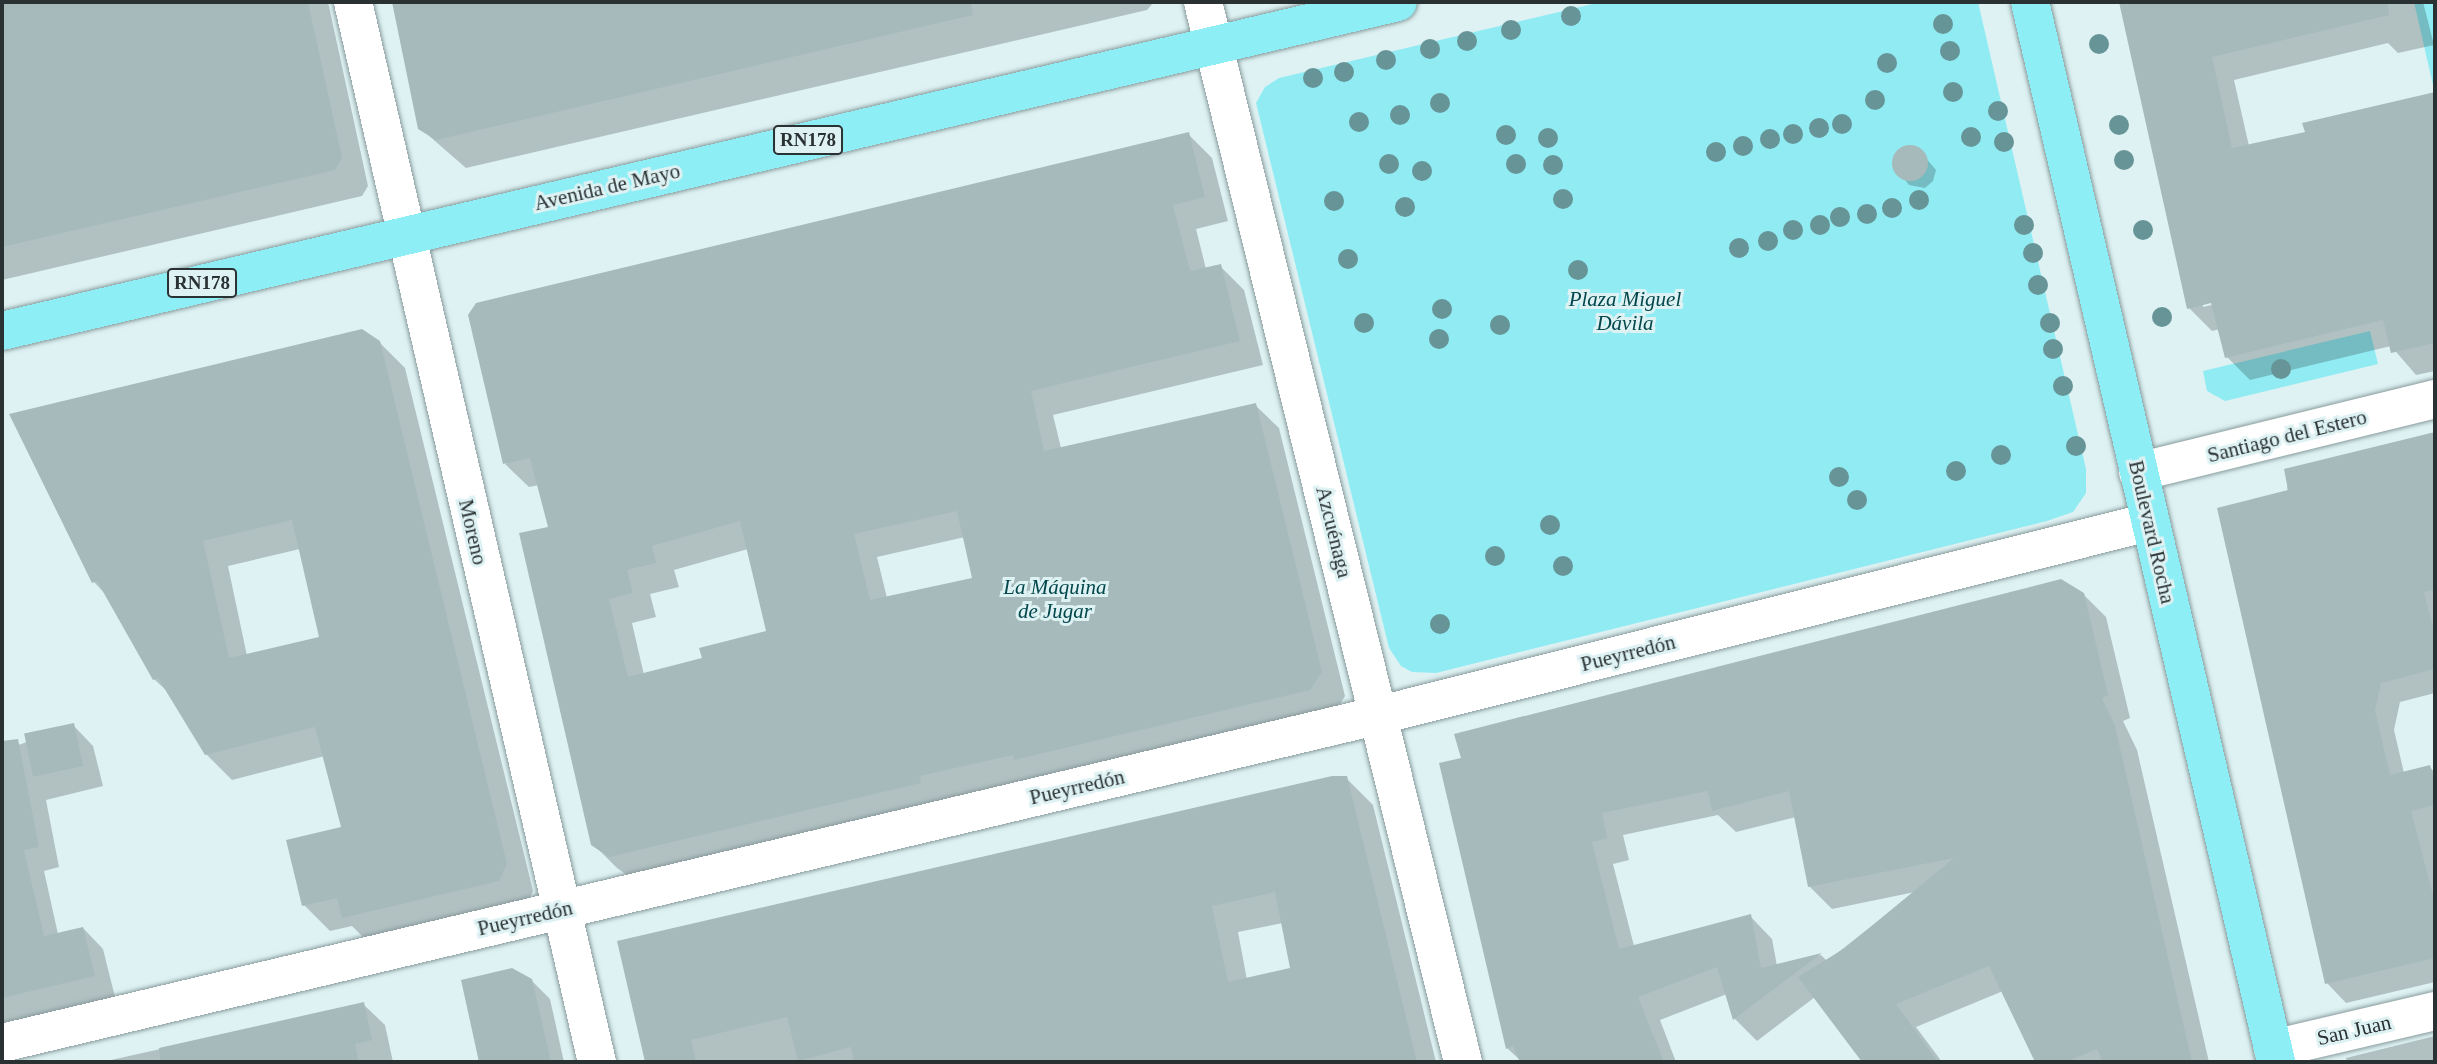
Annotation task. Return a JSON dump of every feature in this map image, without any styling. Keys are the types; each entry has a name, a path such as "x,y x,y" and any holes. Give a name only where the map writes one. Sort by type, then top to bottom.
{"main road":[{"name":"RN178","path":"1213,46 1398,2"},
{"name":"Boulevard Rocha","path":"2030,2 2275,1056"},
{"name":"Avenida de Mayo","path":"2,331 403,234 1213,46"}],"street":[{"name":"Moreno","path":"353,2 403,234 597,1062"},
{"name":"Azcuénaga","path":"1203,2 1463,1062"},
{"name":"Santiago del Estero","path":"2138,472 2435,399"},
{"name":"Pueyrredón","path":"2,1043 1380,715 2149,522"},
{"name":"San Juan","path":"2275,1056 2435,1011"}],"green space":[{"name":"Plaza Miguel Dávila","path":"1601,2 1978,2 2086,469 2086,493 2073,512 2047,521 1436,673 1412,672 1401,666 1389,648 1256,103 1265,87 1279,78"},
{"path":"2414,2 2435,2 2435,85 2433,85"},
{"path":"2370,331 2378,364 2225,401 2207,391 2203,371"}],"building":[{"path":"2,2 308,2 342,158 335,170 2,247"},
{"path":"392,2 971,2 973,15 436,140 418,129"},
{"path":"2119,2 2388,2 2389,15 2212,57 2232,148 2305,132 2302,123 2435,92 2435,343 2391,353 2383,320 2225,358 2211,303 2187,309"},
{"path":"1189,132 1205,197 1173,205 1190,271 1221,264 1240,341 1031,391 1044,451 1256,403 1322,672 1310,690 1014,760 1013,755 920,776 921,783 609,857 591,845 519,533 548,527 530,458 503,464 468,315 476,303","holes":["957,511 972,578 870,600 854,534","740,521 766,631 699,648 702,658 628,677 609,599 633,593 627,570 656,563 652,546"]},
{"path":"1910,145 1923,150 1928,163 1923,176 1910,181 1897,176 1892,163 1897,150"},
{"path":"362,329 380,341 507,864 499,881 342,918 337,898 302,906 286,840 341,827 315,727 205,755 158,678 153,680 97,581 92,583 9,414","holes":["292,520 319,637 229,658 203,541"]},
{"path":"2435,432 2435,590 2424,592 2435,635 2435,669 2381,683 2375,710 2390,775 2430,765 2435,784 2435,805 2411,811 2435,903 2435,958 2325,984 2217,508 2288,490 2284,469"},
{"path":"2061,579 2084,593 2108,695 2102,698 2115,726 2192,1062 2102,1062 2097,1049 2066,1062 2035,1062 1989,966 1896,1004 1938,1062 1862,1062 1798,977 1845,948 1954,858 1808,887 1789,791 1712,811 1708,791 1602,813 1607,838 1592,842 1619,949 1751,914 1761,968 1822,953 1733,1020 1717,967 1638,997 1664,1062 1520,1062 1513,1046 1506,1049 1439,763 1461,758 1454,734"},
{"path":"74,723 83,766 33,777 24,734"},
{"path":"18,739 39,847 24,850 44,936 83,927 95,976 2,998 2,741"},
{"path":"1332,776 1347,776 1417,1062 854,1062 851,1047 798,1061 787,1017 691,1040 696,1062 645,1062 617,941","holes":["1275,892 1290,968 1228,982 1212,906"]},
{"path":"512,968 532,979 551,1062 479,1062 461,980"},
{"path":"364,1002 372,1040 355,1044 359,1062 160,1062 159,1048"}],"park label":[{"name":"La Máquina de Jugar","path":"1055,599"}]}
